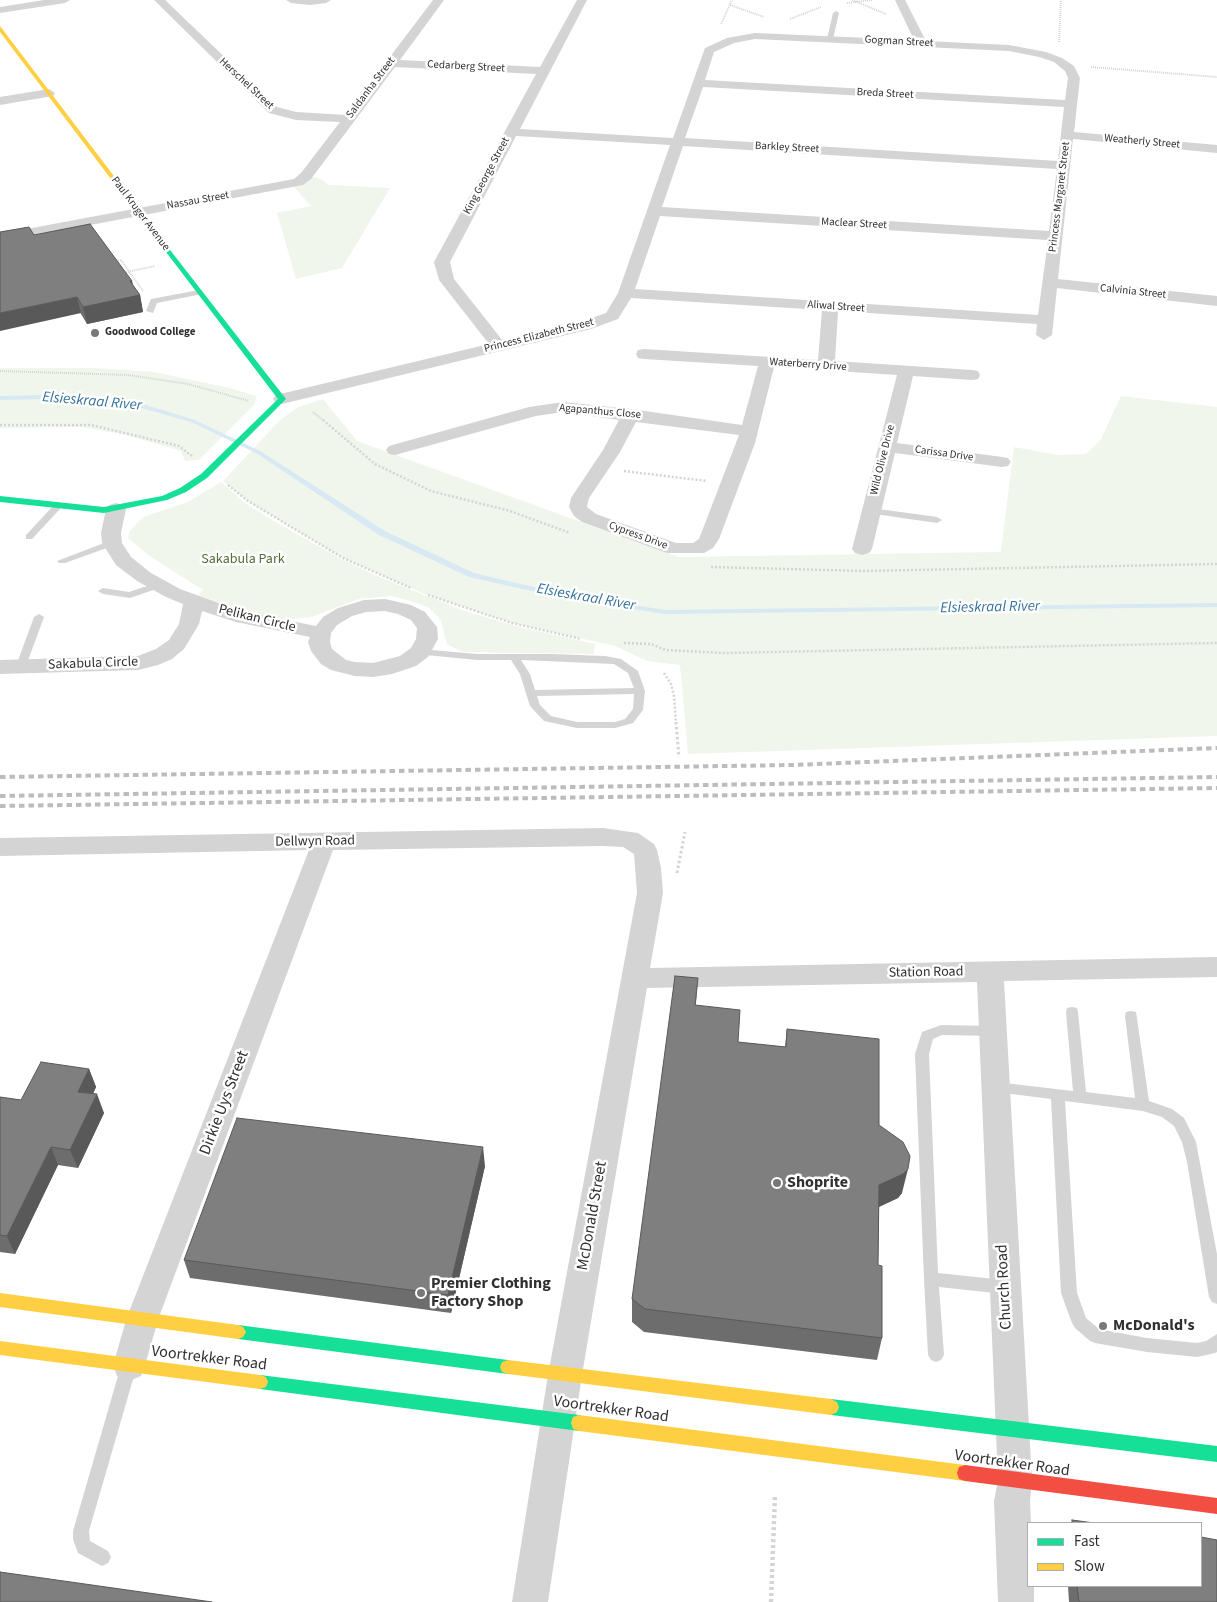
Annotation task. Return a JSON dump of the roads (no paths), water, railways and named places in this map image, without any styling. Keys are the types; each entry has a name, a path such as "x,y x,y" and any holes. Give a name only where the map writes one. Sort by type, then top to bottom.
{"street":[{"path":"0,10 65,0"},
{"path":"291,0 310,2 326,0"},
{"name":"Saldanha Street","path":"306,176 438,0"},
{"name":"King George Street","path":"499,346 447,280 442,268 449,247 542,71 582,0"},
{"path":"900,0 922,44"},
{"name":"Herschel Street","path":"164,2 273,110 296,116 348,119"},
{"name":"Paul Kruger Avenue","path":"0,28 282,399"},
{"name":"Gogman Street","path":"738,38 830,39 1015,49 1063,64"},
{"name":"Princess Elizabeth Street","path":"282,399 601,321 612,316 626,293 709,50 738,38"},
{"name":"Cedarberg Street","path":"390,63 542,71"},
{"name":"Princess Margaret Street","path":"1045,328 1074,78 1063,64"},
{"name":"Breda Street","path":"699,83 1071,104"},
{"path":"0,101 48,93"},
{"name":"Barkley Street","path":"510,132 1064,165"},
{"name":"Weatherly Street","path":"1067,135 1217,149"},
{"name":"Nassau Street","path":"0,238 289,185 306,176"},
{"name":"Maclear Street","path":"653,211 1056,236"},
{"name":"Calvinia Street","path":"1050,282 1217,301"},
{"name":"Aliwal Street","path":"626,293 830,306 1045,328"},
{"path":"826,366 830,306"},
{"name":"Waterberry Drive","path":"644,354 972,376"},
{"name":"Cypress Drive","path":"631,414 611,452 598,468 580,498 578,507 580,512 589,518 674,549 697,549 706,544 730,484 749,431 767,362"},
{"name":"Wild Olive Drive","path":"862,549 906,371"},
{"path":"0,499 57,507 116,509 151,502 174,494 210,471 282,399"},
{"name":"Agapanthus Close","path":"395,450 549,408 578,408 631,414 749,431"},
{"name":"Carissa Drive","path":"887,446 1002,462"},
{"path":"116,509 111,532 112,543 123,562 159,585 194,601"},
{"name":"Pelikan Circle","path":"194,601 259,623 321,633"},
{"name":"Sakabula Circle","path":"10,667 138,663 150,660 164,654 180,640 189,624 194,601"},
{"path":"385,605 404,609 418,616 427,627 427,639 420,652 408,661 392,667 373,670 355,669 339,665 329,659 322,651 319,642 321,633 330,621 355,609 385,605"},
{"name":"Dellwyn Road","path":"0,847 603,837 629,839"},
{"name":"McDonald Street","path":"530,1602 565,1375 650,893 649,868 645,850 629,839"},
{"name":"Dirkie Uys Street","path":"129,1365 143,1317 324,842"},
{"name":"Station Road","path":"636,978 1217,967"},
{"name":"Church Road","path":"990,972 1013,1428 1015,1480 1012,1501 1016,1602"},
{"name":"Voortrekker Road","path":"0,1300 143,1317 565,1375 1217,1454"},
{"name":"Voortrekker Road","path":"0,1348 1217,1506"}],"lane":[{"path":"830,39 836,13"},
{"path":"150,312 154,301 199,292"},
{"path":"29,537 57,507"},
{"path":"870,511 938,520"},
{"path":"62,561 112,543"},
{"path":"103,591 130,595 159,585"},
{"path":"10,667 39,617"},
{"path":"420,652 477,657 514,657 605,658 617,661 633,671 640,691 638,710 629,721 615,725 577,725 548,719 535,706 526,674 514,657"},
{"path":"531,693 640,691"},
{"path":"1072,1012 1080,1098"},
{"path":"1131,1016 1143,1105"},
{"path":"936,1355 922,1054 927,1036 941,1030 993,1031"},
{"path":"996,1087 1143,1105 1168,1113 1179,1122 1189,1142 1217,1297"},
{"path":"1058,1096 1069,1293 1080,1323 1096,1336 1147,1345 1197,1350 1210,1348 1217,1341"},
{"path":"931,1279 1005,1288"},
{"path":"102,1557 84,1548 81,1531 129,1365"}],"waterway":[{"name":"Elsieskraal River","path":"0,398 46,397 139,405 193,421 258,452 382,533 472,575 563,596 665,612 1217,605"}],"railway":[{"path":"0,777 792,765 1217,748"},
{"path":"0,796 1217,777"},
{"path":"0,806 1217,788"}],"place":[{"name":"Goodwood College","path":"95,333"},
{"name":"Shoprite","path":"777,1183"},
{"name":"Premier Clothing Factory Shop","path":"421,1293"},
{"name":"McDonald's","path":"1103,1326"}],"park label":[{"name":"Sakabula Park","path":"243,560"}]}
